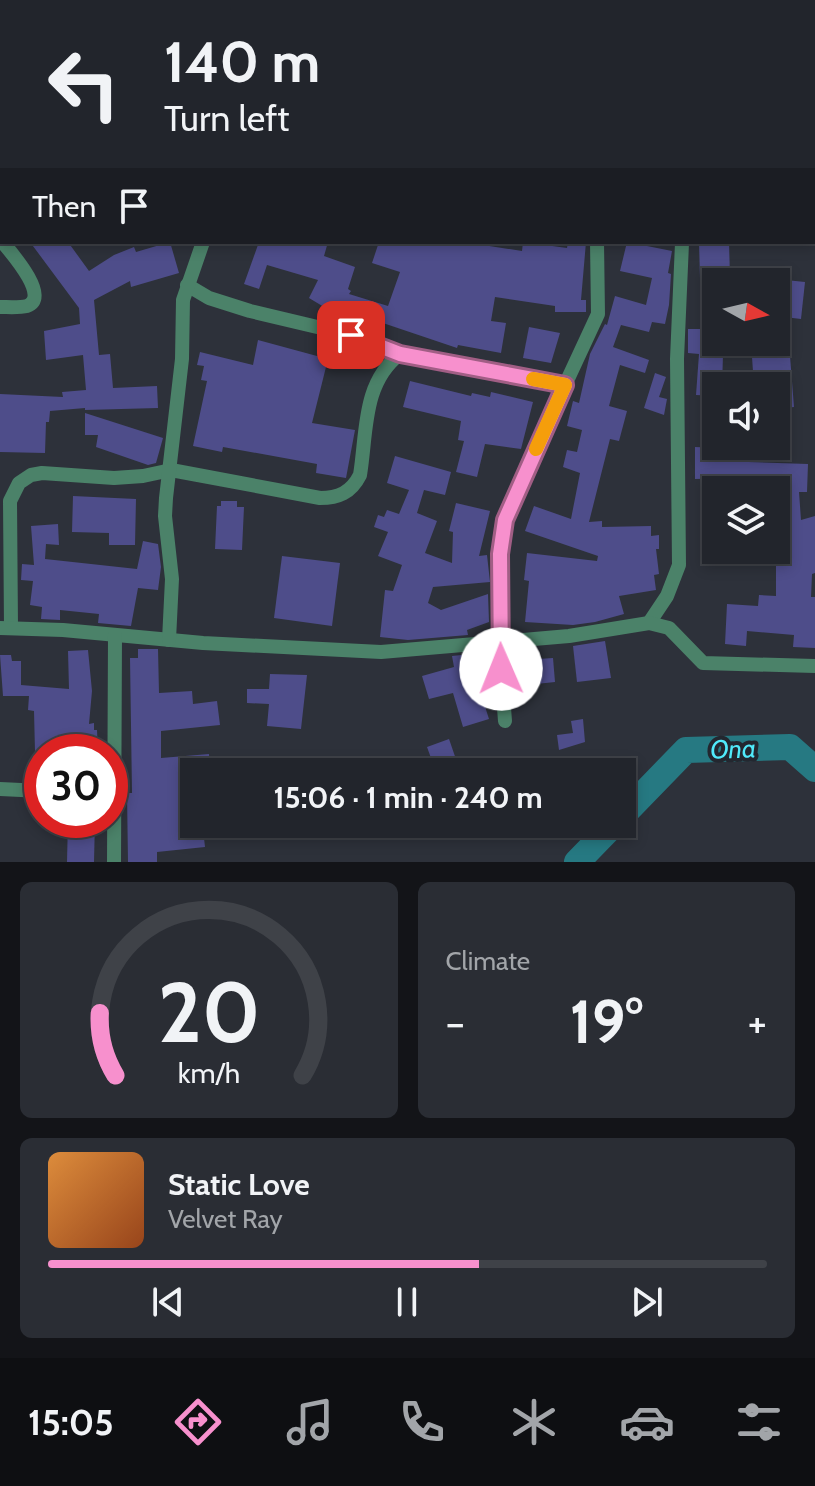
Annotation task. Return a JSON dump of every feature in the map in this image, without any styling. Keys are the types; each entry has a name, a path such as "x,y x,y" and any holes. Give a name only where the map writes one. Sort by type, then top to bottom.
{"street":[{"path":"0,307 28,305 33,302 35,290 4,244"},
{"path":"169,640 172,579 165,516 182,359 183,300 202,244"},
{"path":"505,721 499,642 502,606 500,554 505,520 598,314 597,244"},
{"path":"649,623 667,596 679,565 677,359 682,244"},
{"path":"187,285 209,298 351,335 400,354 565,385"},
{"path":"400,354 383,370 373,389 366,414 360,475 342,495 320,498 171,470 114,478 42,473 31,475 19,483 10,501 6,628 381,652 569,636 649,623 669,628 703,663 815,666"},
{"path":"113,734 115,635"},
{"path":"0,789 24,790"},
{"path":"113,838 114,862"}],"building":[{"path":"31,244 69,244 89,271 134,247 136,252 171,244 179,273 131,287 130,281 94,300 99,355 110,354 113,388 157,386 158,408 50,411 49,422 46,422 45,453 0,452 0,394 63,397 62,392 86,390 83,355 46,360 44,331 80,324 79,308"},
{"path":"258,244 327,244 324,256 355,267 349,294 388,306 400,272 372,263 378,244 483,244 522,251 523,244 567,248 568,244 586,244 581,300 586,300 586,312 555,312 555,306 495,297 491,321 506,323 501,353 458,345 457,348 374,320 373,326 344,319 309,298 318,280 267,265 259,289 244,284"},
{"path":"627,244 672,251 665,324 652,322 649,332 621,325 613,347 649,360 645,373 620,365 609,406 627,411 619,441 610,439 589,522 602,521 602,527 651,526 651,536 659,535 659,549 656,549 659,574 654,575 656,590 619,596 624,614 595,622 573,625 525,622 529,581 524,580 527,553 597,561 598,556 525,531 534,506 571,519 580,473 563,467 567,450 577,452 582,430 567,426 573,401 579,403 590,354 607,325 615,296 646,305 652,278 620,271"},
{"path":"699,244 729,244 730,268 702,268 702,278"},
{"path":"790,280 805,282 801,319 790,318"},
{"path":"529,327 560,333 551,363 523,358"},
{"path":"688,329 702,329 702,356 723,356 722,372 702,372 702,395 696,395 699,354 688,353"},
{"path":"258,340 328,359 312,423 355,430 346,478 316,473 317,464 223,447 222,452 193,446 207,381 201,380 204,366 197,365 200,352 253,365"},
{"path":"790,356 794,407 790,407 790,372 753,372 752,357"},
{"path":"655,373 666,377 659,397 667,399 664,415 644,408"},
{"path":"410,381 471,396 472,393 490,397 491,392 533,402 521,449 485,444 477,477 456,472 464,441 458,440 461,421 403,407"},
{"path":"85,413 163,438 156,463 148,465 96,447 98,435 85,435"},
{"path":"695,447 702,447 702,460 808,464 807,492 799,492 801,520 815,516 815,573 812,574 811,597 815,597 815,648 793,647 794,635 747,631 746,646 725,644 727,604 758,606 759,595 776,596 776,564 790,564 790,476 702,476 702,479 695,479"},
{"path":"395,456 451,472 445,495 424,490 417,513 437,521 425,553 452,563 453,532 449,531 456,503 490,511 479,556 487,555 490,582 433,587 428,603 441,610 488,594 489,622 467,630 468,635 408,640 380,637 385,590 393,591 402,565 378,556 388,532 374,527 378,515 384,517 387,510 399,514 409,490 387,483"},
{"path":"73,496 136,499 135,545 109,545 109,533 72,532"},
{"path":"221,501 237,501 237,507 244,507 242,550 215,549 217,506 221,506"},
{"path":"58,524 59,545 46,544 45,559 137,569 143,541 158,544 161,567 158,590 138,588 131,626 98,623 99,614 60,610 60,620 41,619 42,607 30,605 33,581 21,580 22,564 34,565 31,526"},
{"path":"282,556 340,563 332,626 274,618"},
{"path":"605,641 611,678 577,682 573,646"},
{"path":"138,649 158,649 159,693 192,691 193,704 217,701 220,725 161,731 161,758 209,754 209,758 180,758 180,838 204,838 205,847 157,852 157,862 128,862 128,793 132,793 130,658 138,658"},
{"path":"88,650 92,691 89,724 94,723 97,734 35,734 34,711 28,710 29,696 3,696 0,655 11,655 12,661 21,661 21,685 69,689 68,651"},
{"path":"471,654 473,664 486,660 492,685 479,688 489,719 463,727 453,693 429,699 422,676 454,667 452,656"},
{"path":"553,658 555,682 527,685 524,660"},
{"path":"270,674 307,675 301,729 267,726 269,704 247,703 247,689 269,689"},
{"path":"583,719 585,742 559,750 557,735 573,733 571,721"},
{"path":"449,739 456,758 431,758 427,747"},
{"path":"68,838 95,838 94,862 67,862"}],"waterway":[{"name":"Ona","path":"636,802 686,750 790,747 815,769"},
{"name":"Ona","path":"577,862 600,838"}],"slow traffic":[{"path":"533,379 565,385 536,449"}],"route":[{"path":"351,335 400,354 565,385 514,495 501,536 501,669"}]}
